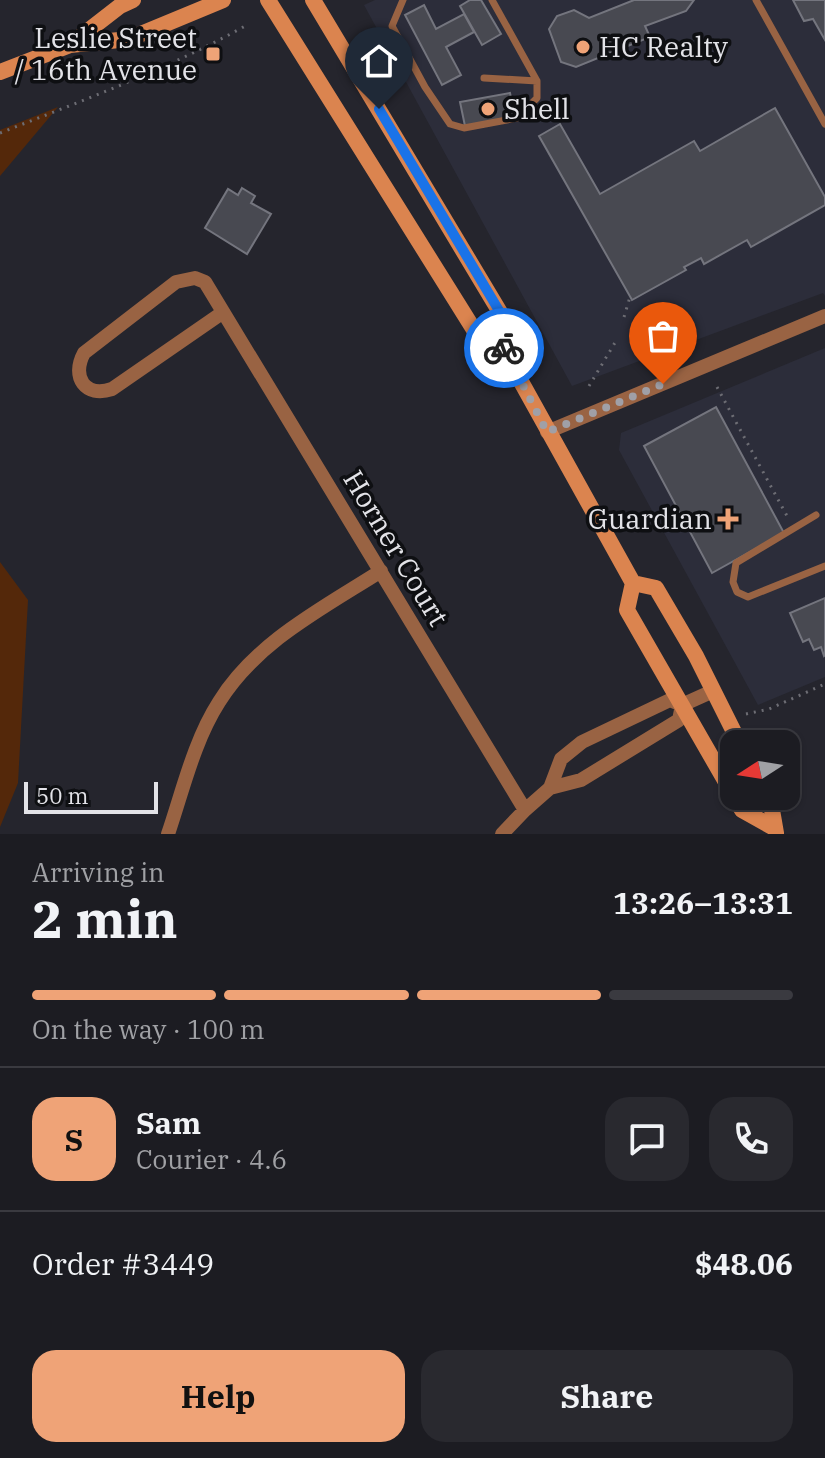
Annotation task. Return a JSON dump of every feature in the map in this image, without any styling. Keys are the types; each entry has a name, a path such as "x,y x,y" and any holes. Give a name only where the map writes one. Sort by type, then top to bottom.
{"main road":[{"path":"70,45 120,6 133,0"},
{"path":"0,72 70,45 129,39 223,0"},
{"path":"268,0 476,333 504,351"},
{"path":"313,0 504,319 504,351 633,583 627,608 742,810 775,831"},
{"path":"633,583 656,588 733,730"},
{"path":"772,810 775,831"}],"street":[{"name":"Horner Court","path":"222,313 112,389 100,393 83,383 79,364 84,353 176,282 195,278 205,282 525,810"},
{"path":"547,432 825,316"},
{"path":"168,834 197,748 218,703 244,668 289,631 381,571"},
{"path":"550,788 561,759 582,742 670,700 682,705 713,691"},
{"path":"502,834 550,788 581,780 679,720 682,705"}],"lane":[{"path":"403,0 392,26 425,87 450,124 464,128 517,118 537,98 537,81 492,0"},
{"path":"756,0 825,124"},
{"path":"484,78 537,81"},
{"path":"816,515 736,563 733,582 737,592 748,597 825,566"}],"path":[{"path":"0,133 145,76 247,25"},
{"path":"624,317 630,297"},
{"path":"589,386 616,341"},
{"path":"717,387 791,523"},
{"path":"746,714 769,709 825,684"}],"shaded area":[{"path":"375,0 825,0 825,296 823,293 572,386 364,5"},
{"path":"58,107 0,176 0,130"},
{"path":"825,348 825,677 758,705 619,450 621,433"},
{"path":"0,562 28,600 18,783 0,827"}],"building":[{"path":"470,0 481,0 501,34 482,45 460,6"},
{"path":"634,0 694,0 686,11 645,26 650,37 576,67 561,62 549,29 557,16 574,10 589,18"},
{"path":"793,0 825,0 825,40 813,19 804,21"},
{"path":"424,5 436,29 464,14 474,32 446,47 461,75 442,85 405,15"},
{"name":"Shell","path":"510,93 515,117 465,126 460,102"},
{"path":"775,108 825,197 825,205 751,247 747,240 704,264 701,258 684,267 686,270 632,300 539,136 560,124 600,194 694,141 700,151"},
{"path":"242,188 255,196 251,203 271,214 247,254 205,228 228,189 238,195"},
{"path":"716,407 784,533 712,573 644,446"},
{"path":"825,598 824,656 821,647 814,650 809,639 803,642 790,613"}],"way so far":[{"path":"504,348 547,432 663,384"}],"place":[{"name":"HC Realty","path":"583,47"},
{"name":"Leslie Street / 16th Avenue","path":"213,54"},
{"name":"Shell","path":"488,109"},
{"name":"Guardian","path":"728,519"}],"route":[{"path":"379,109 504,319 504,348"}]}
